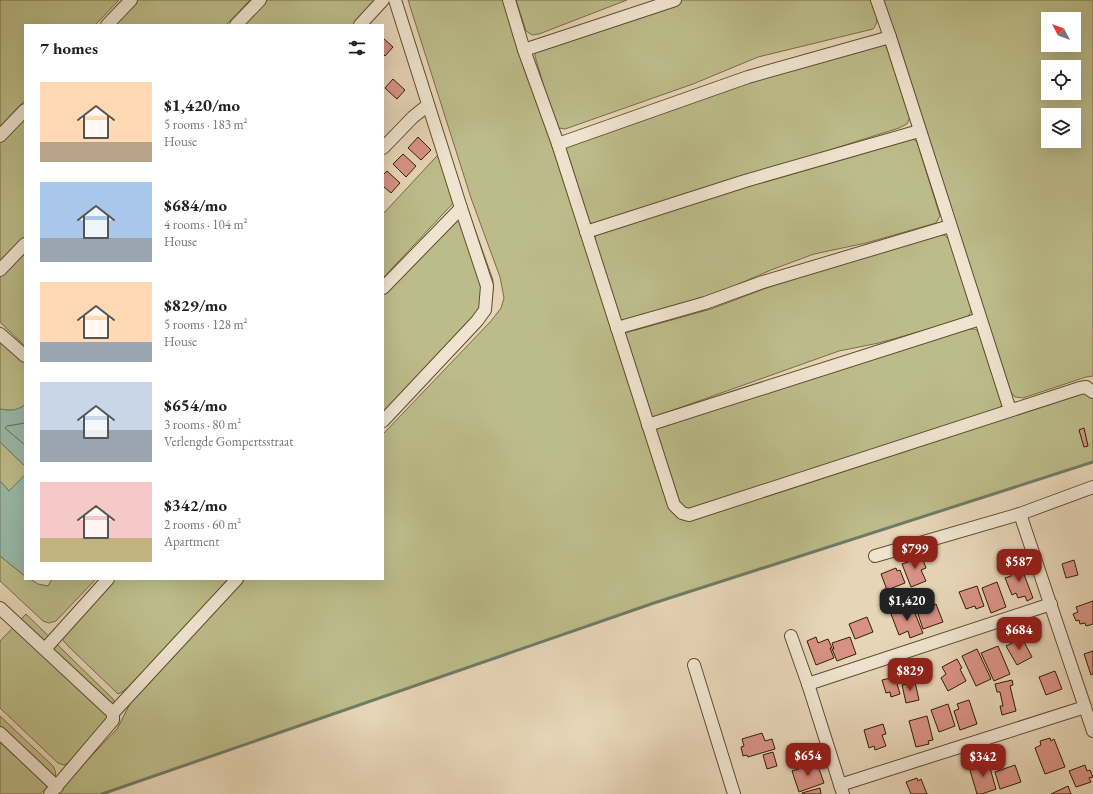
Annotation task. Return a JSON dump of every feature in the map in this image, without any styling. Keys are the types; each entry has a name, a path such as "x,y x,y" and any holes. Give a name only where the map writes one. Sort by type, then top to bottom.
{"street":[{"path":"108,24 131,0"},
{"path":"237,24 260,0"},
{"path":"361,24 383,0"},
{"path":"384,420 477,322 486,310 487,286 395,0"},
{"path":"509,0 524,50 558,144 674,505 682,513 689,515 1080,388 1086,387 1093,392"},
{"path":"524,50 675,0"},
{"path":"877,0 1010,410"},
{"path":"558,144 748,77 890,37"},
{"path":"384,147 413,117 428,106"},
{"path":"0,136 24,111"},
{"path":"586,232 745,181 919,131"},
{"path":"384,287 461,208"},
{"path":"617,328 705,303 763,282 950,226"},
{"path":"0,270 24,245"},
{"path":"648,425 980,319"},
{"path":"0,334 24,355"},
{"path":"875,556 1020,514 1093,487"},
{"path":"1020,514 1093,731"},
{"path":"45,649 107,580"},
{"path":"113,713 236,580"},
{"path":"808,684 1051,604"},
{"path":"0,608 113,713 114,720 53,790 0,733"},
{"path":"791,636 808,684 841,789 1085,707"},
{"path":"694,665 734,794"}],"green space":[{"path":"0,0 119,0 96,24 24,24 24,101 0,126"},
{"path":"128,0 250,0 227,24 106,24"},
{"path":"260,0 382,0 359,24 237,24"},
{"path":"408,0 505,0 681,518 1086,389 1091,392 1093,399 1093,462 654,603 102,794 55,794 117,729 134,696 244,580 384,580 384,433 491,321 501,308 504,298 500,277 471,198"},
{"path":"516,0 627,0 539,34 532,35 526,31"},
{"path":"664,0 872,0 876,11 877,22 873,29 758,57 693,84 565,129 559,128 555,125 535,56 535,49"},
{"path":"883,0 1093,0 1093,376 1023,398 1015,397 1010,391"},
{"path":"886,43 910,117 907,124 899,128 595,224 590,223 565,146 747,76"},
{"path":"24,111 24,239 0,264 0,137"},
{"path":"911,137 917,142 940,216 936,223 866,243 814,254 771,270 704,299 624,320 619,319 594,240 596,235 601,231"},
{"path":"447,145 457,199 384,277 384,213"},
{"path":"468,210 493,280 492,301 384,419 384,285"},
{"path":"936,235 944,235 949,239 970,303 971,312 967,318 879,343 839,351 651,418 625,333 711,309 777,284"},
{"path":"24,249 24,345 0,322 0,274"},
{"path":"966,329 975,329 980,333 1002,405 997,410 691,509 678,503 655,429"},
{"path":"0,333 24,355 24,406 13,410 0,409"},
{"path":"0,442 24,465 24,476 9,491 0,481"},
{"path":"0,556 24,575 24,580 32,580 38,584 48,586 51,580 95,580 56,621 49,623 43,621 0,581"},
{"path":"105,580 230,580 128,687 118,694 68,646 63,640 61,633"},
{"path":"26,614 113,699 116,705 111,719 73,761 64,765 58,763 0,708 0,641"},
{"path":"0,716 53,766 56,775 55,778 53,782 40,794 0,794"}],"water":[{"path":"24,406 24,465 0,442 0,409 13,410"},
{"path":"24,476 24,575 0,556 0,481 9,491"}],"building":[{"path":"384,39 393,47 385,56 384,55"},
{"path":"393,79 405,90 397,99 385,88"},
{"path":"418,137 431,150 421,160 408,148"},
{"path":"403,154 416,166 406,177 393,164"},
{"path":"387,171 400,183 391,193 384,187 384,174"},
{"path":"1084,428 1088,446 1084,447 1079,430"},
{"path":"920,552 926,568 921,570 926,581 911,587 902,564 911,561 909,557"},
{"path":"1074,560 1078,575 1066,578 1062,564"},
{"path":"1020,564 1033,598 1027,601 1025,596 1018,598 1016,593 1012,595 1005,578 1011,576 1009,569"},
{"path":"896,568 897,571 900,570 905,583 887,590 881,574"},
{"path":"997,582 1006,607 991,613 982,588"},
{"path":"977,586 984,606 976,609 975,606 966,609 959,592"},
{"path":"1093,601 1093,624 1086,626 1085,623 1080,624 1079,620 1076,621 1073,614 1078,612 1076,607"},
{"path":"936,604 943,622 923,629 917,611"},
{"path":"912,606 923,633 910,638 908,631 899,635 891,614"},
{"path":"867,617 873,632 855,639 849,624"},
{"path":"816,637 818,643 828,639 834,658 816,665 807,641"},
{"path":"850,637 856,654 837,661 832,649 834,649 832,643"},
{"path":"1022,638 1032,657 1017,665 1006,646"},
{"path":"998,646 1010,674 994,681 981,653"},
{"path":"977,649 991,679 976,686 962,656"},
{"path":"1093,651 1093,674 1091,675 1084,654"},
{"path":"957,659 962,668 960,669 966,681 948,691 941,678 946,674 942,667"},
{"path":"1055,671 1062,689 1046,695 1039,677"},
{"path":"895,677 900,694 891,697 890,692 886,693 882,680"},
{"path":"1012,680 1013,685 1010,686 1016,711 1002,715 1000,706 1003,706 1000,692 997,692 995,684"},
{"path":"915,682 919,700 906,703 902,685"},
{"path":"969,700 977,724 960,730 954,711 959,709 957,704"},
{"path":"948,704 955,726 939,732 931,710"},
{"path":"927,716 933,740 928,741 929,744 916,747 909,721"},
{"path":"883,724 886,734 882,735 886,746 875,750 874,746 869,748 864,730"},
{"path":"762,733 765,741 772,739 775,749 748,757 747,755 743,756 741,747 744,746 742,739"},
{"path":"1050,738 1051,741 1054,739 1065,767 1045,774 1035,748 1041,745 1040,741"},
{"path":"773,752 777,766 767,769 763,755"},
{"path":"988,761 996,789 982,794 977,794 969,767"},
{"path":"817,763 824,783 799,792 792,771"},
{"path":"1015,765 1021,782 1000,789 995,772"},
{"path":"1085,765 1087,771 1090,770 1093,777 1089,778 1091,782 1076,787 1069,771"},
{"path":"917,778 918,781 921,779 927,794 911,794 906,782"},
{"path":"1068,786 1071,794 1051,794"},
{"path":"820,788 821,794 802,794 802,793"}],"waterway":[{"path":"102,794 654,603 1093,462"}]}
